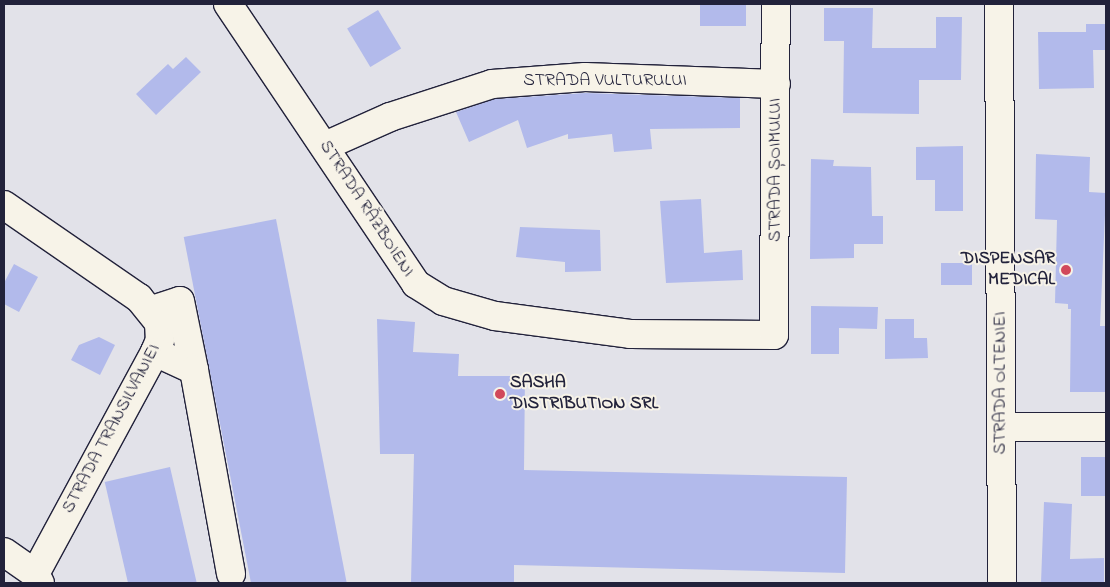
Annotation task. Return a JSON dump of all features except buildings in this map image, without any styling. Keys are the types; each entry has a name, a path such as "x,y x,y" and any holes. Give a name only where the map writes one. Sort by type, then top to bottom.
{"street":[{"name":"STRADA RĂZBOIENI","path":"228,4 326,146 416,284 443,301 495,316 630,334 774,335"},
{"name":"STRADA ȘOIMULUI","path":"774,335 776,4"},
{"name":"STRADA OLTENIEI","path":"999,4 1002,583"},
{"name":"STRADA VULTURULUI","path":"326,146 390,117 492,84 585,77 776,84"},
{"path":"4,205 152,310 180,301 231,574"},
{"name":"STRADA TRANSILVANIEI","path":"37,579 155,352 160,340 160,324 152,310"},
{"path":"155,352 194,370"},
{"path":"1002,427 1106,427"},
{"path":"4,552 37,579"}],"place":[{"name":"DISPENSAR MEDICAL","path":"1066,270"},
{"name":"SASHA DISTRIBUTION SRL","path":"500,394"}]}
